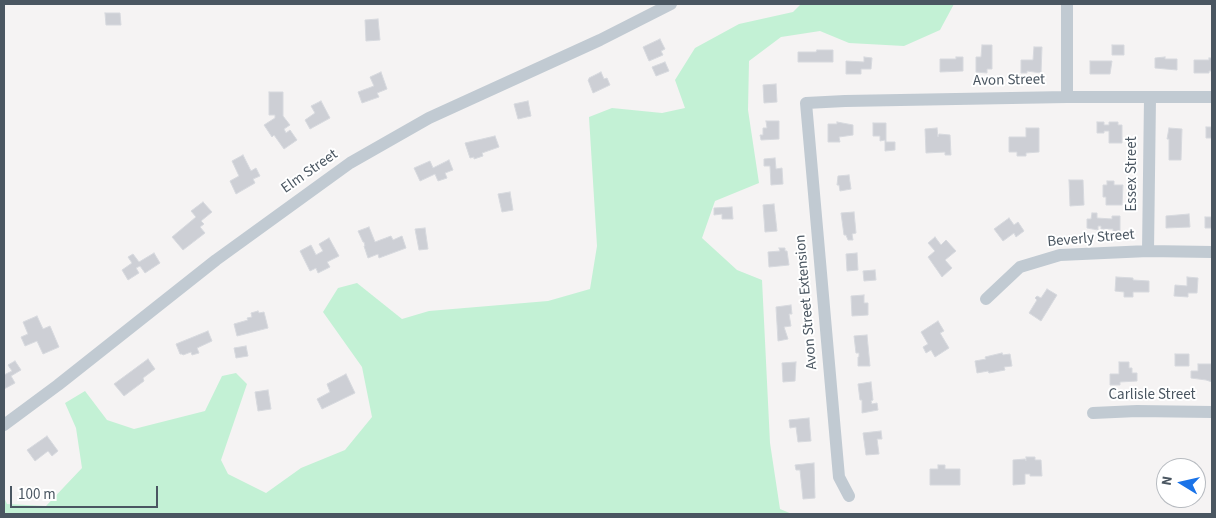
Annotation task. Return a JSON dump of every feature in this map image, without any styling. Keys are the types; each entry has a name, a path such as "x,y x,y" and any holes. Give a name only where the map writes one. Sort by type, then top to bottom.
{"street":[{"name":"Elm Street","path":"4,425 58,385 216,260 350,163 429,118 600,40 671,4"},
{"path":"1067,4 1067,97"},
{"name":"Avon Street","path":"806,103 1067,97 1212,97"},
{"name":"Essex Street","path":"1148,251 1150,98"},
{"name":"Avon Street Extension","path":"806,103 839,477 849,496"},
{"name":"Beverly Street","path":"986,299 1020,267 1060,255 1148,251 1212,252"},
{"name":"Carlisle Street","path":"1092,413 1137,411 1212,412"}],"green space":[{"path":"801,4 954,4 940,30 904,46 849,43 820,31 781,37 749,61 748,110 759,183 715,201 702,238 737,270 762,280 770,443 780,509 792,514 4,514 4,497 7,504 46,506 82,468 76,428 65,403 85,391 107,420 134,429 205,411 222,376 236,373 247,384 221,460 228,474 266,493 301,468 345,450 372,417 362,367 323,312 338,288 357,283 402,319 429,311 548,301 590,289 597,246 589,117 612,108 662,113 685,108 675,80 695,48 739,24 793,12"}],"building":[{"path":"105,13 120,13 121,25 106,25"},
{"path":"378,19 380,40 366,41 365,20"},
{"path":"660,39 665,49 661,51 663,55 649,61 643,47"},
{"path":"982,45 992,45 992,69 987,69 987,73 976,72 976,57 981,57"},
{"path":"1112,45 1124,45 1124,55 1112,55"},
{"path":"1034,47 1042,47 1041,73 1027,71 1027,73 1021,73 1021,60 1033,60"},
{"path":"817,50 833,50 833,62 798,62 798,52 816,52"},
{"path":"864,57 872,58 871,69 861,69 861,74 846,74 846,61 864,62"},
{"path":"956,57 963,57 963,71 940,72 940,59 956,59"},
{"path":"1165,57 1165,59 1177,59 1177,70 1155,68 1155,58"},
{"path":"1209,58 1212,58 1212,71 1209,71 1209,73 1194,73 1194,60 1209,60"},
{"path":"1090,61 1112,61 1110,74 1090,74"},
{"path":"665,62 669,71 656,76 652,67"},
{"path":"381,72 387,89 377,93 379,97 362,103 358,92 374,86 370,77"},
{"path":"601,72 604,79 607,78 610,85 593,93 588,80"},
{"path":"776,84 777,102 764,103 763,85"},
{"path":"269,92 283,92 283,116 290,125 284,129 286,133 290,130 297,140 284,149 274,135 272,137 264,125 275,118 275,115 269,115"},
{"path":"321,101 330,118 310,129 305,120 315,113 311,106"},
{"path":"528,101 531,116 518,119 514,104"},
{"path":"766,121 779,121 779,139 761,140 760,135 763,135 763,128 767,128"},
{"path":"837,122 853,125 853,135 839,137 840,142 828,142 828,124 837,124"},
{"path":"1097,122 1104,122 1104,125 1109,125 1109,122 1118,122 1118,125 1122,125 1122,143 1109,143 1109,131 1097,133"},
{"path":"873,123 886,123 886,142 895,142 895,150 885,151 885,140 880,141 880,136 873,136"},
{"path":"1206,127 1212,127 1212,138 1206,138"},
{"path":"937,128 938,137 939,134 950,135 951,155 945,155 945,152 926,153 925,129"},
{"path":"1026,128 1039,128 1039,152 1026,153 1026,156 1017,156 1017,152 1009,152 1009,137 1026,137"},
{"path":"1169,128 1182,129 1181,160 1169,160 1169,139 1167,139"},
{"path":"495,136 499,147 482,153 483,156 474,159 474,157 470,158 465,143"},
{"path":"243,155 251,171 256,168 260,176 253,179 255,183 236,194 230,181 239,176 232,161"},
{"path":"775,158 776,169 782,168 783,184 771,185 770,166 764,166 764,159"},
{"path":"449,160 453,170 445,173 447,178 438,181 435,174 420,181 414,168 430,161 433,168"},
{"path":"849,175 851,189 840,191 839,185 837,185 838,176"},
{"path":"1069,180 1083,180 1084,205 1070,206"},
{"path":"1107,181 1114,181 1114,185 1123,185 1122,205 1106,205 1106,197 1103,197 1103,185 1107,185"},
{"path":"510,192 513,210 502,212 498,194"},
{"path":"203,202 212,212 201,221 204,224 200,227 205,233 183,250 172,237 196,217 191,211"},
{"path":"774,204 777,231 765,232 763,205"},
{"path":"732,207 733,219 722,219 722,214 714,215 714,208"},
{"path":"854,212 856,233 852,234 853,240 848,240 846,235 844,235 841,213"},
{"path":"1092,213 1097,213 1097,218 1112,219 1112,216 1120,216 1120,232 1113,232 1113,229 1101,229 1101,226 1098,226 1098,230 1087,228 1087,219 1091,219"},
{"path":"1189,214 1190,227 1166,228 1166,216"},
{"path":"1205,217 1212,217 1212,228 1205,228"},
{"path":"1009,218 1014,225 1018,222 1024,231 1016,237 1014,233 1003,241 994,229"},
{"path":"369,227 375,242 391,236 393,240 402,236 406,248 379,258 378,254 368,258 364,242 358,231"},
{"path":"425,228 428,249 419,250 415,229"},
{"path":"935,237 941,245 946,240 956,251 945,260 952,268 942,277 928,257 935,251 928,243"},
{"path":"329,238 339,256 327,262 330,267 318,273 316,268 310,271 300,251 311,245 316,255 323,251 319,244"},
{"path":"779,248 785,248 785,251 787,251 789,265 769,267 768,252 780,251"},
{"path":"154,253 160,263 145,273 140,266 136,268 139,273 128,280 122,270 132,263 128,257 133,254 139,262"},
{"path":"857,253 858,270 847,271 846,254"},
{"path":"875,270 876,280 864,281 863,271"},
{"path":"1116,277 1149,281 1149,292 1133,292 1133,297 1124,297 1124,292 1115,291"},
{"path":"1187,277 1198,278 1197,293 1188,293 1188,297 1174,296 1175,285 1187,286"},
{"path":"1047,289 1057,295 1041,321 1029,313 1037,300 1035,298 1037,296 1041,298"},
{"path":"864,295 864,303 868,303 868,315 852,316 851,296"},
{"path":"791,305 792,314 789,314 791,326 784,327 788,339 778,341 776,307"},
{"path":"258,311 259,313 264,312 268,328 237,336 234,324 248,320 247,318 252,317 251,313"},
{"path":"37,316 43,329 50,326 59,347 43,354 37,341 25,346 21,337 28,334 23,322"},
{"path":"938,321 944,331 940,333 949,348 935,357 931,350 926,353 923,347 928,344 921,332"},
{"path":"208,331 212,341 197,348 199,353 192,355 191,352 183,355 180,354 176,344"},
{"path":"867,335 870,366 858,366 859,353 856,353 854,336"},
{"path":"246,346 248,356 236,358 234,348"},
{"path":"1002,353 1003,355 1010,354 1012,366 1004,367 1005,370 977,373 975,361"},
{"path":"1175,354 1189,354 1189,366 1175,366"},
{"path":"148,359 155,369 143,378 144,381 124,396 114,384"},
{"path":"15,361 21,370 11,376 15,383 4,389 4,375 12,371 8,365"},
{"path":"796,362 795,381 783,382 782,363"},
{"path":"1119,362 1129,362 1129,368 1132,368 1132,373 1137,373 1137,381 1120,382 1120,385 1110,385 1110,374 1119,374"},
{"path":"1198,364 1212,364 1212,382 1191,378 1191,371 1198,371"},
{"path":"346,374 355,393 322,409 317,399 330,392 327,384"},
{"path":"871,382 873,400 871,401 872,404 877,403 878,410 862,413 862,400 860,400 858,384"},
{"path":"268,390 271,409 258,411 255,392"},
{"path":"809,418 811,441 798,442 796,427 790,428 789,420"},
{"path":"881,431 882,439 877,439 879,454 866,455 863,433"},
{"path":"47,436 58,451 52,456 48,451 35,461 27,450"},
{"path":"1026,457 1035,457 1035,460 1041,460 1042,476 1025,474 1025,484 1013,485 1013,460 1025,459 1026,461"},
{"path":"814,463 815,498 803,499 800,470 796,470 795,465"},
{"path":"938,465 945,465 945,469 960,469 960,485 930,485 930,469 938,469"}]}
